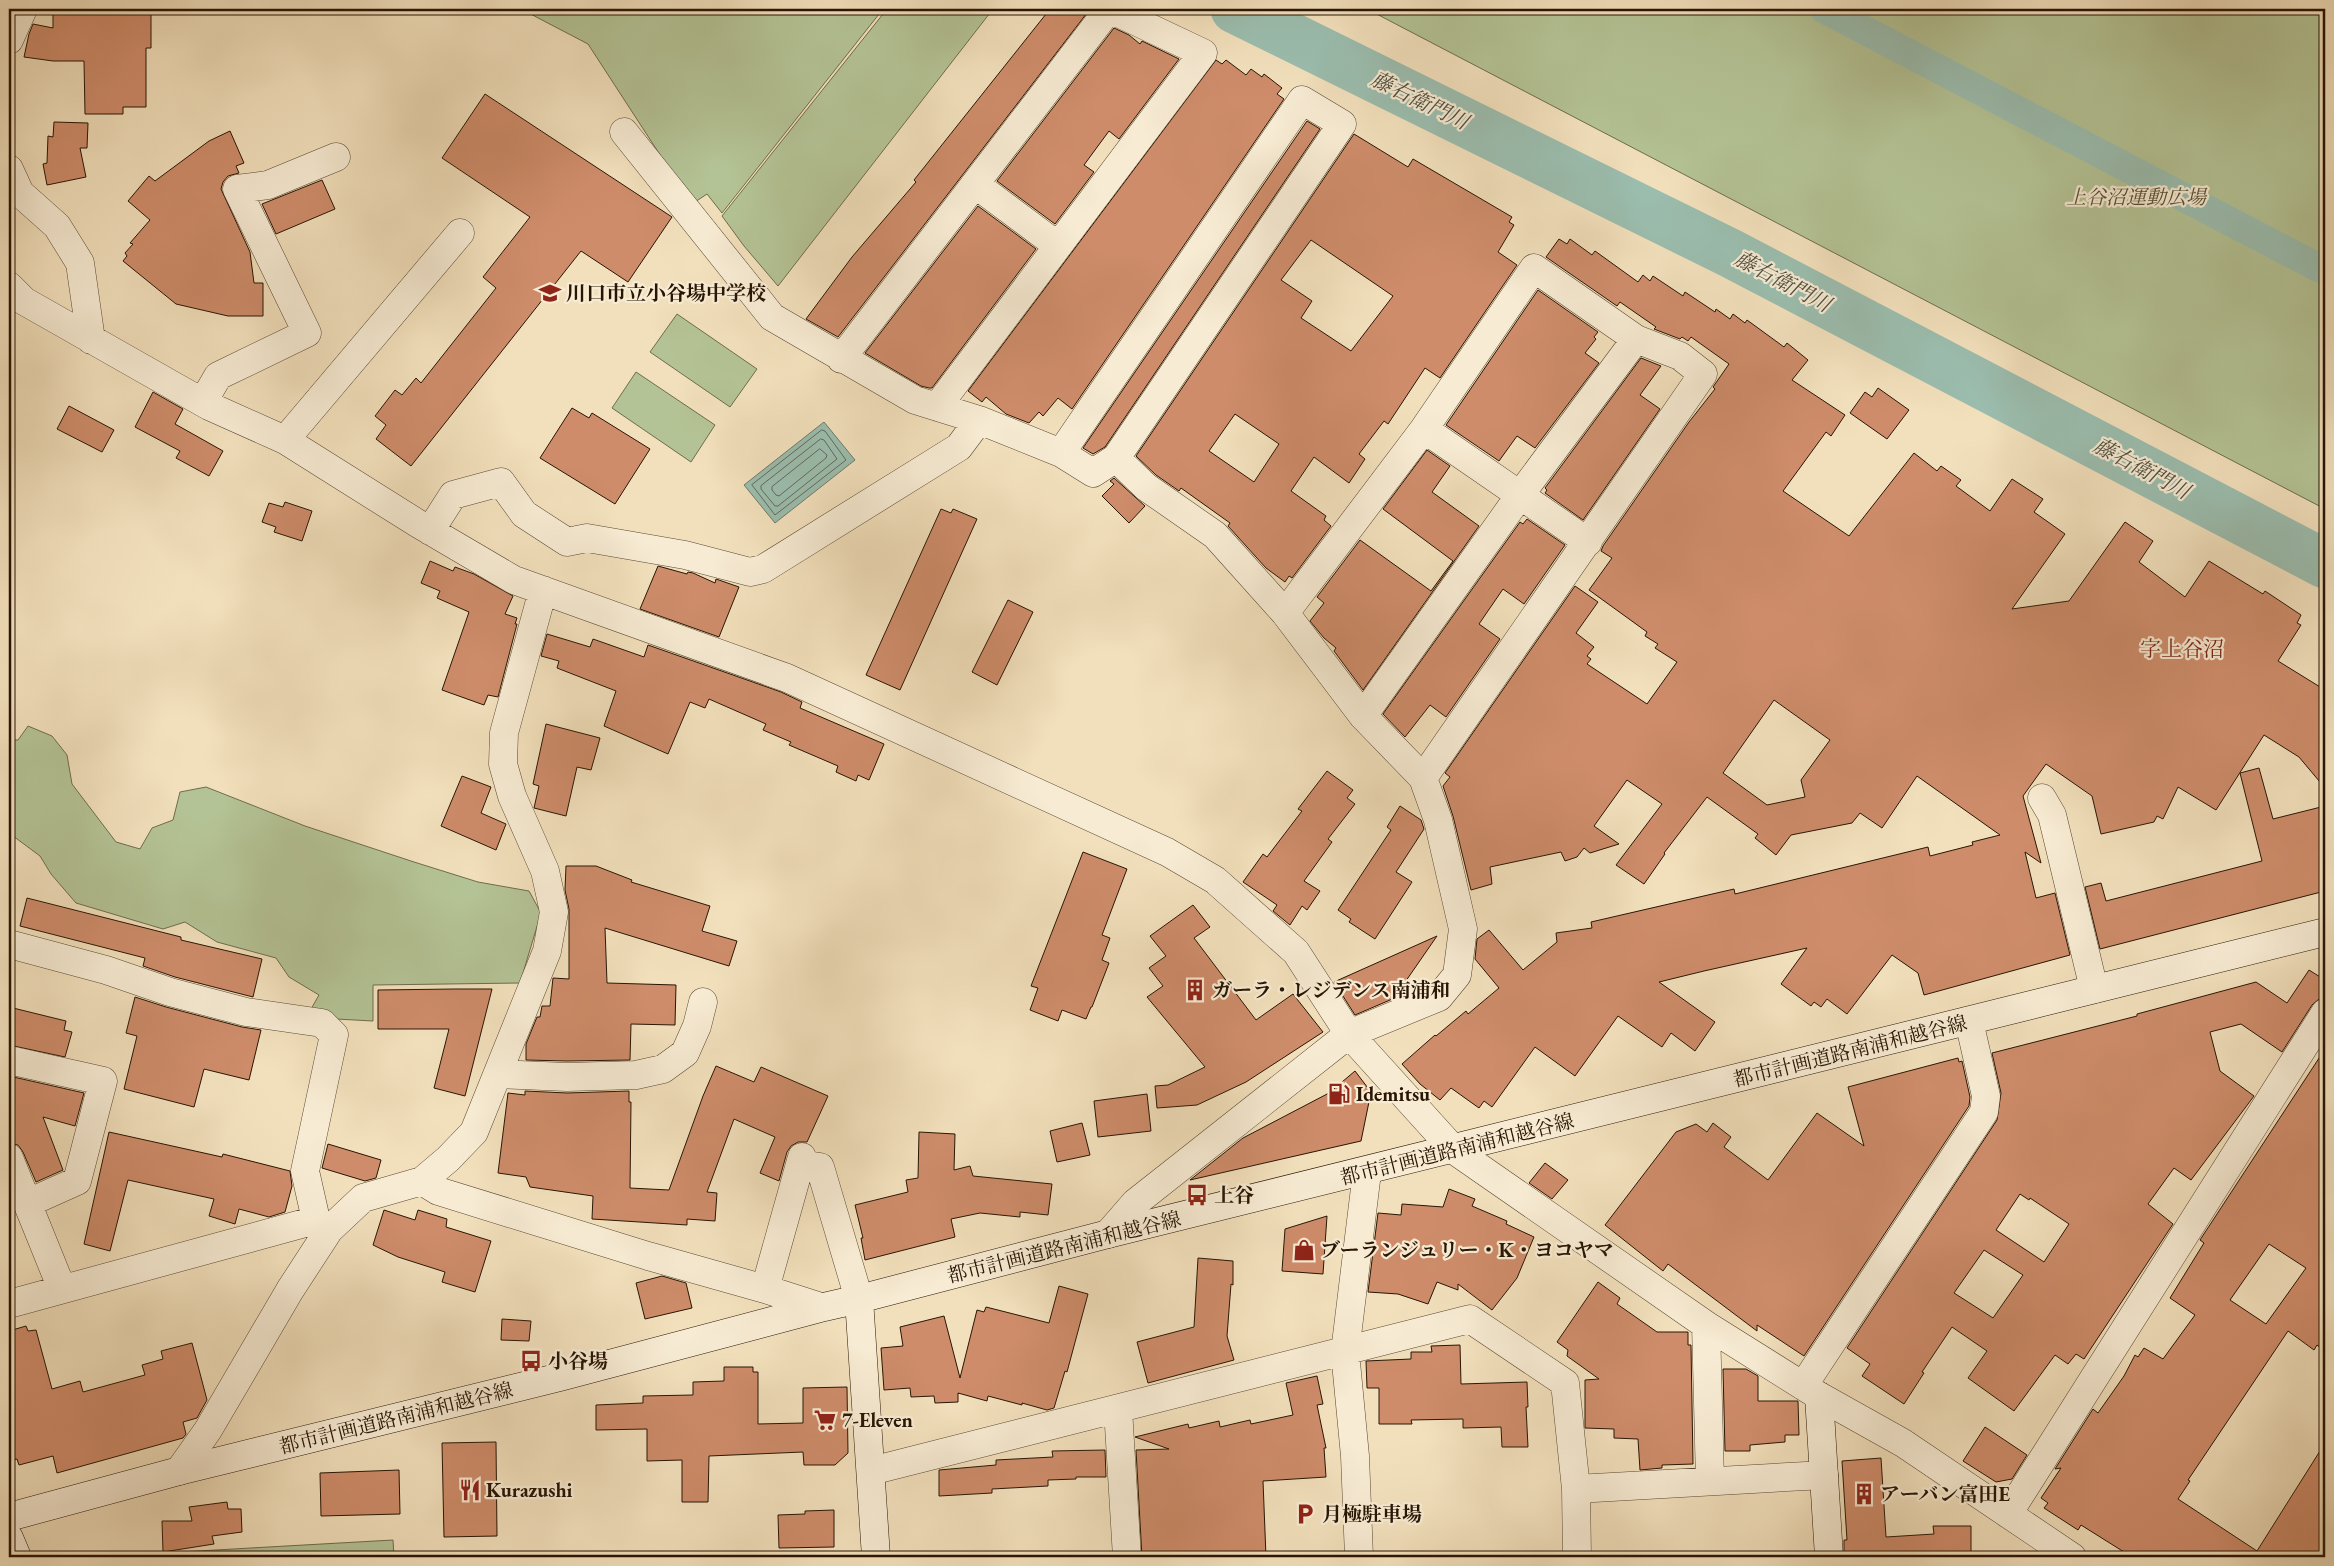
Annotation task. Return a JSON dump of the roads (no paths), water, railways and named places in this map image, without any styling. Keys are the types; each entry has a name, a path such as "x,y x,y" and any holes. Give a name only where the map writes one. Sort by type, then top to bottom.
{"street":[{"path":"9,40 23,9"},
{"path":"841,359 1109,9 1203,53 937,407"},
{"path":"624,132 772,317 841,359 915,400 978,420 1061,454 1093,473 1116,458 1342,124 1302,100 1061,454"},
{"path":"203,402 218,376 307,333 237,189 268,185 336,157"},
{"path":"9,169 20,192 57,226 80,263 91,340"},
{"path":"974,184 1058,246"},
{"path":"285,440 460,233"},
{"path":"1285,613 1424,429 1534,268 1636,339 1680,356 1703,374 1423,778"},
{"path":"9,286 24,301 91,340 203,402 285,440 430,531 514,580 788,678 1167,852 1215,880 1296,952 1349,1034 1454,1150 1706,1325 1811,1391 1902,1443 2008,1514 2047,1549 2072,1557"},
{"path":"1363,716 1520,495 1636,339"},
{"path":"430,531 453,494 501,482 524,514 567,542 587,538 684,555 750,572 763,569 959,447 978,420"},
{"path":"1424,429 1588,542"},
{"path":"1108,1234 1136,1203 1349,1034 1439,997 1457,975 1463,929 1438,820 1423,778 1363,716 1285,613 1214,535 1146,487 1116,458"},
{"path":"9,1304 323,1225 363,1198 422,1181 448,1160 474,1132 499,1074 503,1056 547,951 554,912 545,871 512,796 503,764 504,733 543,590"},
{"path":"2042,798 2052,815 2094,989"},
{"name":"都市計画道路南浦和越谷線","path":"9,1517 179,1471 560,1378 1108,1234 1367,1172 2325,932"},
{"path":"9,944 106,970 170,992 246,1012 322,1023 334,1035 305,1171 323,1225 290,1290 208,1430 179,1471"},
{"path":"499,1074 576,1077 636,1075 663,1069 685,1053 697,1026 702,1002"},
{"path":"2008,1514 2325,1013"},
{"path":"1829,1557 1824,1474 1811,1391 1984,1112 1986,1096 1969,1021"},
{"path":"9,1060 104,1081 77,1181 28,1203"},
{"path":"9,1158 62,1290"},
{"path":"765,1288 801,1160 820,1167 860,1299 876,1557"},
{"path":"1359,1557 1355,1456 1345,1352 1367,1172"},
{"path":"422,1181 438,1191 466,1200 648,1256 765,1288 821,1308"},
{"path":"871,1471 1470,1319 1566,1383 1576,1489 1577,1557"},
{"path":"1706,1325 1710,1481"},
{"path":"1118,1409 1127,1557"},
{"path":"1576,1489 1824,1474"},
{"path":"9,1538 17,1557"}],"water":[{"path":"824,422 855,460 775,523 744,485"}],"waterway":[{"name":"藤右衛門川","path":"1235,9 1730,253 2325,564"},
{"path":"1824,9 2319,268 2325,267"}],"place":[{"name":"川口市立小谷場中学校","path":"550,293"},
{"name":"ガーラ・レジデンス南浦和","path":"1195,990"},
{"name":"Idemitsu","path":"1339,1094"},
{"name":"上谷","path":"1197,1195"},
{"name":"ブーランジュリー・K・ヨコヤマ","path":"1304,1250"},
{"name":"小谷場","path":"531,1361"},
{"name":"7-Eleven","path":"825,1420"},
{"name":"Kurazushi","path":"470,1490"},
{"name":"アーバン富田E","path":"1864,1494"},
{"name":"月極駐車場","path":"1305,1514"}],"district":[{"name":"字上谷沼","path":"2182,648"}],"park label":[{"name":"上谷沼運動広場","path":"2136,197"}]}
